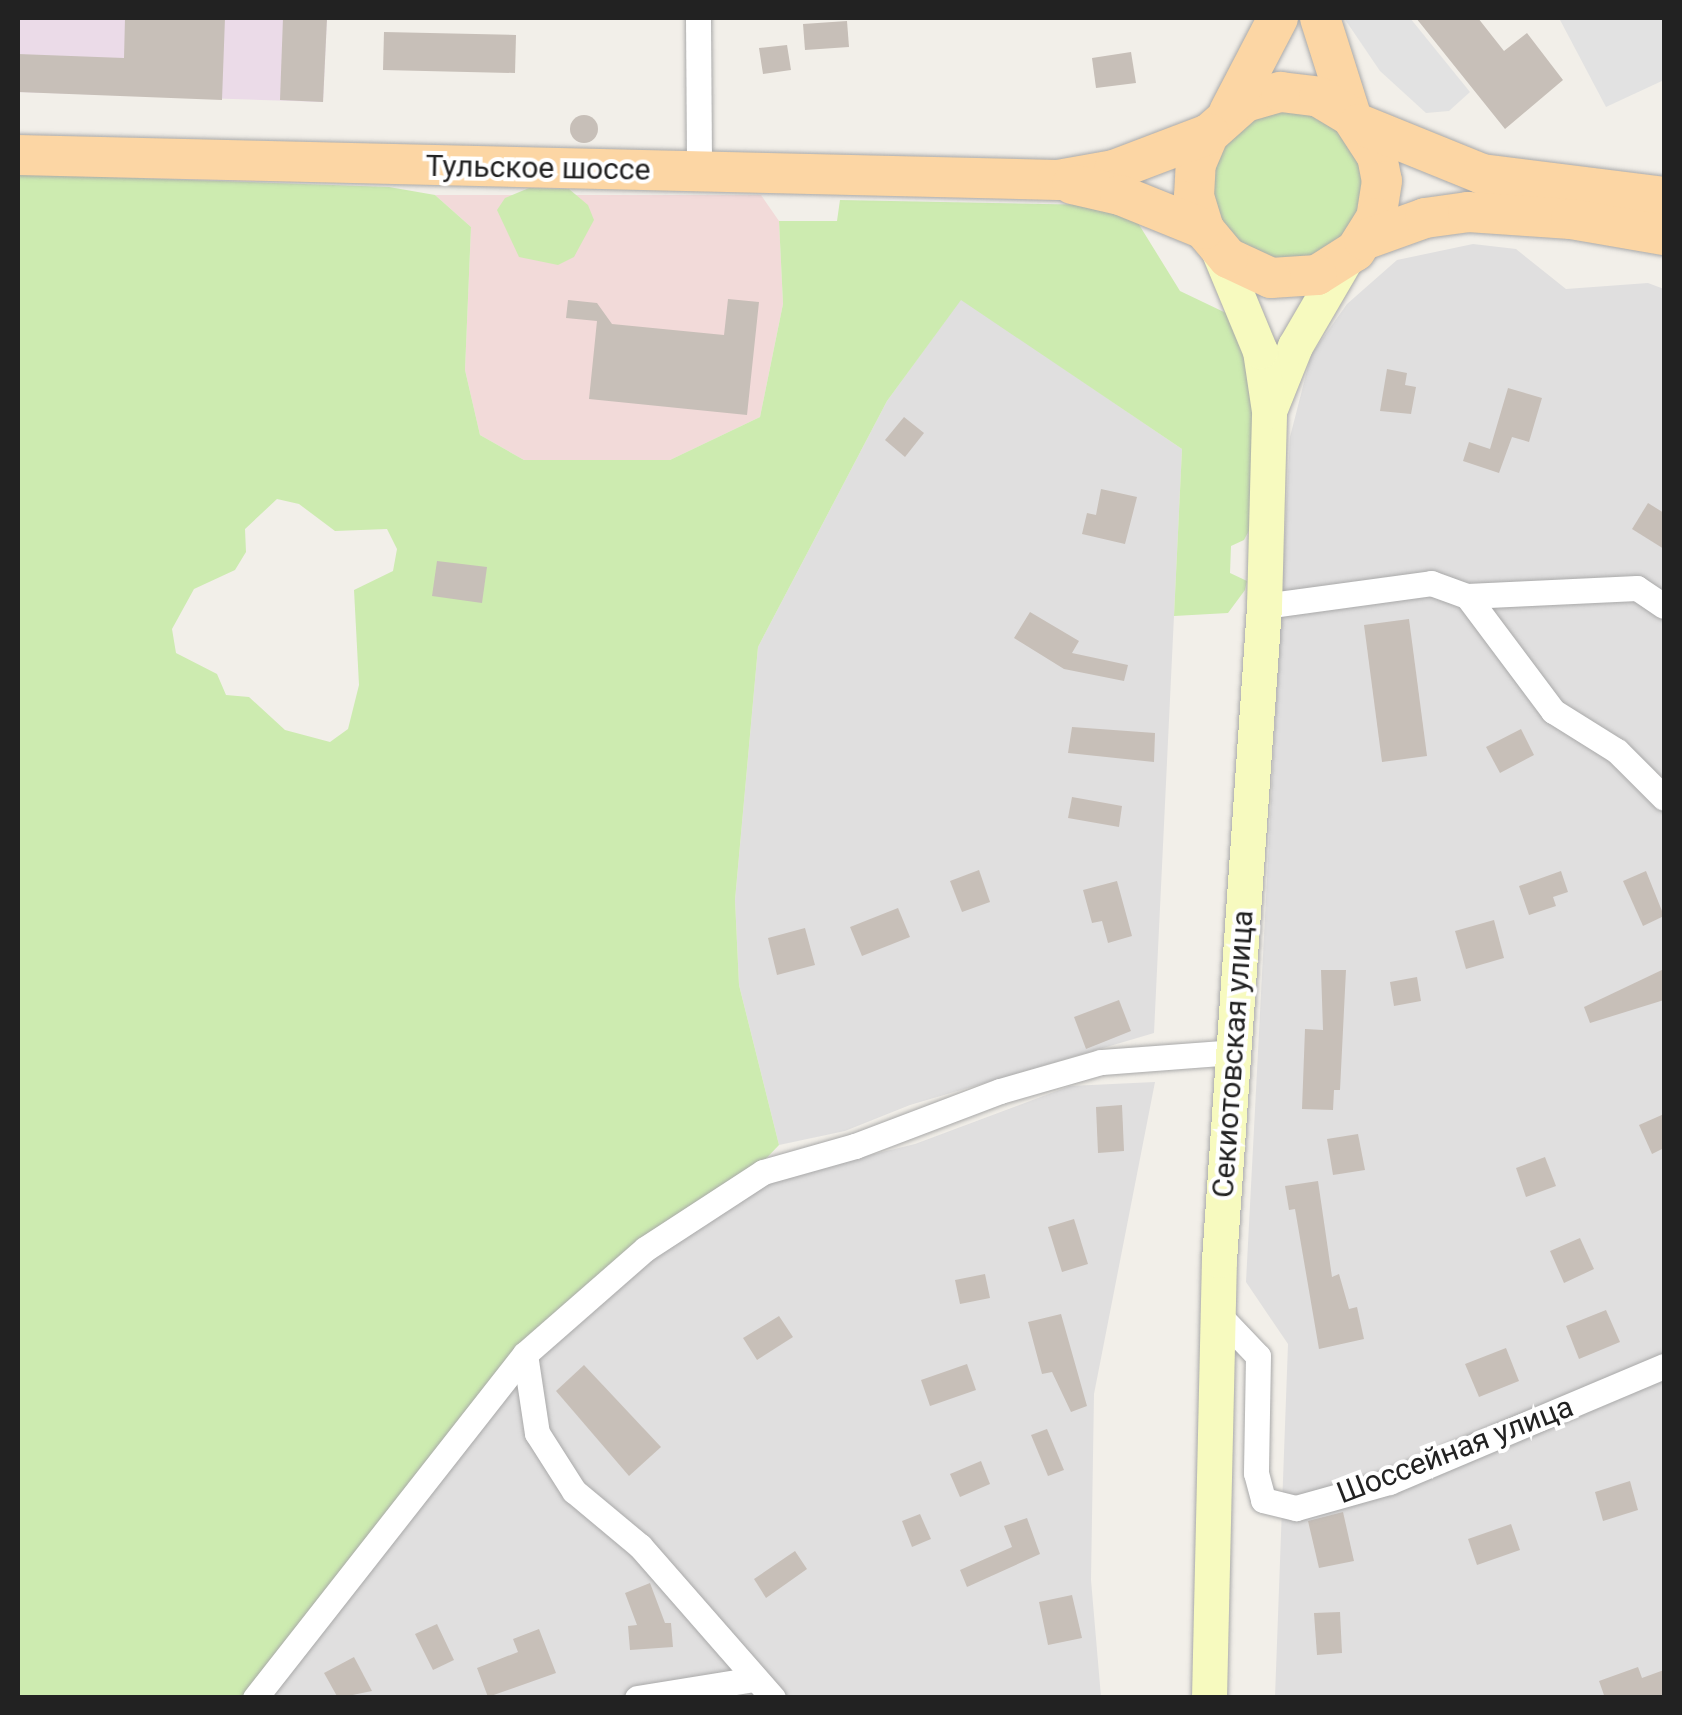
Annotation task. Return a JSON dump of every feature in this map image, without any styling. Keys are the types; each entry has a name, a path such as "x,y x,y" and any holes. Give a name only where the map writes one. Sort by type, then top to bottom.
{"main road":[{"path":"1269,411 1260,352 1210,238 1194,181 1219,123 1278,18"},
{"path":"1269,411 1294,346 1355,250 1382,181 1378,156 1355,120 1320,18"},
{"path":"1058,180 1114,170 1281,92 1319,97 1355,120 1482,174 1664,196"},
{"name":"Тульское шоссе","path":"18,155 1058,180"},
{"path":"1058,180 1120,195 1210,238 1241,267 1270,278 1302,279 1425,218 1468,212 1571,219 1664,235"},
{"name":"Секиотовская улица","path":"1210,1698 1208,1524 1264,606 1269,411"}],"street":[{"path":"698,18 699,172"},
{"path":"1264,606 1431,582 1468,596 1638,588 1664,606"},
{"path":"1468,596 1553,711 1616,751 1664,798"},
{"path":"255,1698 525,1354 644,1248 763,1172 1101,1062 1234,1052"},
{"name":"Шоссейная улица","path":"1218,1314 1258,1356 1256,1474 1263,1500 1296,1508 1388,1482 1664,1366"},
{"path":"525,1354 537,1433 574,1491 640,1546 774,1698"},
{"path":"637,1698 754,1679"}],"shaded area":[{"path":"18,18 327,18 323,102 18,92"},
{"path":"1344,18 1410,18 1470,92 1449,111 1426,113 1380,71"},
{"path":"1559,18 1664,18 1664,80 1606,107"},
{"path":"435,195 761,195 779,221 783,304 760,417 670,460 524,460 480,435 465,370 471,227"},
{"path":"1473,244 1516,249 1566,289 1648,283 1664,289 1664,1697 1275,1697 1288,1344 1246,1282 1290,437 1311,355 1347,304 1397,260"},
{"path":"961,299 1182,449 1154,1033 910,1105 845,1131 779,1145 739,985 735,900 758,647 887,401"},
{"path":"1155,1082 1094,1394 1091,1580 1101,1697 247,1698 482,1397 759,1166 809,1170 915,1144 1070,1086"}],"green space":[{"path":"1287,111 1316,117 1340,133 1356,157 1362,186 1356,215 1340,239 1316,255 1287,261 1258,255 1234,239 1218,215 1212,186 1218,157 1234,133 1258,117"},
{"path":"18,174 389,187 435,195 471,227 465,370 480,435 524,460 670,460 760,417 783,304 779,221 837,221 840,200 1098,205 1138,223 1180,291 1226,313 1246,344 1253,384 1254,521 1244,540 1231,546 1230,573 1247,581 1228,613 1174,616 1182,449 961,300 887,401 758,647 735,900 739,985 779,1145 759,1166 638,1241 247,1697 18,1698","holes":["277,499 299,504 335,531 387,529 397,549 393,571 354,590 359,685 348,729 330,742 285,730 249,697 226,695 217,674 176,653 172,629 194,589 235,570 246,552 245,529"]},
{"path":"529,188 569,189 588,205 594,220 574,257 558,265 519,257 497,210 505,198"}],"building":[{"path":"125,18 225,18 222,100 18,92 18,54 124,58"},
{"path":"283,18 327,18 323,102 280,100"},
{"path":"1416,18 1478,18 1504,51 1527,33 1563,80 1505,129"},
{"path":"847,21 849,47 805,50 803,24"},
{"path":"384,32 516,35 515,73 383,70"},
{"path":"787,45 791,70 763,74 759,48"},
{"path":"1131,52 1136,83 1096,88 1092,58"},
{"path":"584,115 594,119 598,129 594,139 584,143 574,139 570,129 574,119"},
{"path":"728,299 759,302 747,415 589,399 597,321 566,318 568,300 597,303 612,324 724,335"},
{"path":"1387,369 1407,373 1405,385 1416,387 1411,414 1380,411"},
{"path":"1508,388 1542,398 1529,442 1512,437 1499,473 1463,461 1469,442 1490,449"},
{"path":"904,417 924,433 905,457 885,440"},
{"path":"1101,489 1137,497 1125,544 1082,534 1087,513 1096,515"},
{"path":"1648,503 1664,513 1664,549 1632,529"},
{"path":"437,561 487,567 482,603 432,596"},
{"path":"1030,612 1079,641 1072,653 1128,665 1124,681 1064,669 1014,638"},
{"path":"1409,619 1427,756 1382,762 1364,625"},
{"path":"1072,727 1155,733 1154,762 1068,753"},
{"path":"1521,729 1534,755 1500,773 1486,747"},
{"path":"1072,797 1122,806 1119,827 1068,818"},
{"path":"979,870 990,902 962,912 950,881"},
{"path":"1561,871 1568,892 1553,897 1556,906 1529,915 1519,886"},
{"path":"1646,871 1664,916 1643,926 1623,881"},
{"path":"1117,881 1132,936 1108,943 1102,921 1092,923 1083,890"},
{"path":"898,908 910,937 862,956 850,927"},
{"path":"1494,920 1504,958 1466,969 1455,931"},
{"path":"805,928 815,965 777,975 768,938"},
{"path":"1664,969 1664,1000 1590,1023 1584,1007"},
{"path":"1321,970 1346,970 1340,1090 1334,1090 1333,1110 1302,1109 1305,1029 1323,1030"},
{"path":"1417,977 1421,1001 1394,1006 1390,982"},
{"path":"1119,1000 1131,1031 1086,1049 1074,1017"},
{"path":"1122,1105 1124,1151 1098,1153 1096,1107"},
{"path":"1664,1114 1664,1148 1652,1154 1639,1125"},
{"path":"1358,1134 1365,1170 1333,1175 1327,1139"},
{"path":"1545,1157 1556,1186 1526,1197 1516,1168"},
{"path":"1318,1181 1332,1277 1339,1274 1349,1309 1357,1307 1364,1339 1319,1349 1295,1209 1289,1210 1285,1186"},
{"path":"1074,1219 1088,1264 1062,1272 1048,1227"},
{"path":"1580,1238 1594,1269 1564,1283 1550,1251"},
{"path":"985,1274 990,1298 960,1304 955,1280"},
{"path":"1606,1310 1620,1342 1579,1359 1566,1326"},
{"path":"1061,1314 1087,1406 1071,1412 1052,1372 1042,1374 1028,1322"},
{"path":"779,1316 793,1337 757,1360 743,1338"},
{"path":"1506,1348 1519,1381 1479,1397 1465,1364"},
{"path":"967,1364 976,1390 930,1406 921,1380"},
{"path":"584,1365 661,1447 629,1476 556,1391"},
{"path":"1047,1429 1064,1470 1048,1476 1031,1435"},
{"path":"981,1461 990,1484 960,1497 950,1474"},
{"path":"1630,1481 1638,1510 1603,1521 1595,1492"},
{"path":"1343,1512 1354,1561 1319,1568 1308,1521"},
{"path":"920,1514 931,1539 912,1547 902,1521"},
{"path":"1027,1518 1040,1554 967,1587 960,1570 1012,1547 1004,1526"},
{"path":"1511,1524 1520,1550 1477,1565 1468,1539"},
{"path":"795,1551 807,1569 766,1598 754,1579"},
{"path":"650,1583 665,1623 671,1623 673,1647 630,1650 628,1626 637,1625 625,1593"},
{"path":"1072,1595 1082,1638 1048,1645 1039,1602"},
{"path":"1340,1612 1342,1653 1317,1655 1314,1613"},
{"path":"437,1624 454,1660 433,1670 415,1634"},
{"path":"539,1629 556,1673 488,1697 477,1668 518,1652 513,1639"},
{"path":"354,1657 372,1691 338,1698 324,1673"},
{"path":"1638,1667 1642,1678 1664,1670 1664,1698 1605,1698 1599,1681"}]}
